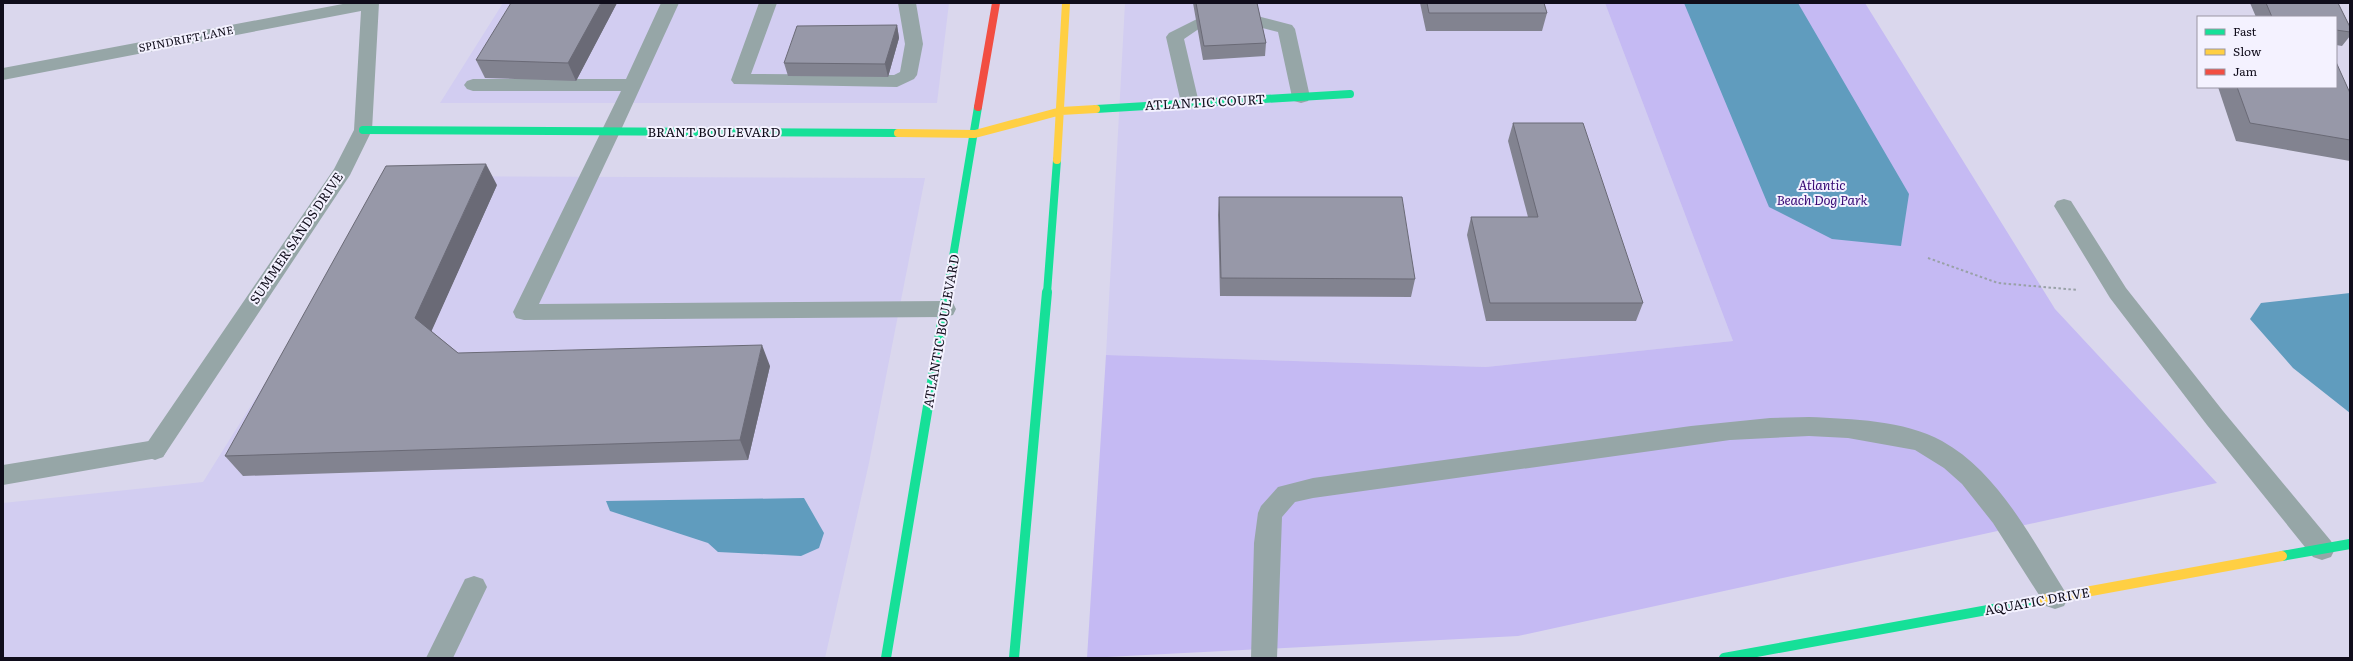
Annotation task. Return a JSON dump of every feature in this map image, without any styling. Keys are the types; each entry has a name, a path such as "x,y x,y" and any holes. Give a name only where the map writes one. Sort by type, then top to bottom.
{"main road":[{"name":"ATLANTIC BOULEVARD","path":"886,658 996,3"},
{"path":"1014,658 1042,362 1061,111 1066,3"},
{"name":"ATLANTIC COURT","path":"1061,111 1350,94"},
{"name":"BRANT BOULEVARD","path":"363,130 975,134 1061,111"},
{"name":"AQUATIC DRIVE","path":"1724,658 2350,544"}],"street":[{"path":"670,3 611,132 524,312 945,309"},
{"path":"768,3 740,80 897,81 908,75 914,44 908,3"},
{"name":"SPINDRIFT LANE","path":"3,74 370,4"},
{"name":"SUMMER SANDS DRIVE","path":"3,475 155,450 343,170 363,130 370,4"},
{"path":"1257,21 1286,28 1301,97"},
{"path":"1190,103 1175,37 1197,24"},
{"path":"473,85 632,85"},
{"path":"2064,206 2118,293 2215,418 2322,549"},
{"path":"1264,658 1267,543 1270,513 1287,494 1313,488 1714,434 1786,426 1868,430 1902,437 1932,447 1957,463 2007,524 2055,598"},
{"path":"439,658 474,587"}],"path":[{"path":"1928,258 1998,283 2118,293"}],"shaded area":[{"path":"503,3 949,3 937,103 440,103"},
{"path":"1125,3 1605,3 1733,341 1486,367 1106,355"},
{"path":"395,176 925,178 869,463 825,658 3,658 3,503 203,482"}],"green space":[{"name":"Atlantic Beach Dog Park","path":"1605,3 1865,3 2055,309 2217,483 1518,636 1087,658 1106,355 1486,367 1733,341"}],"water":[{"path":"1684,3 1798,3 1909,194 1901,246 1832,239 1769,207"},
{"path":"2350,293 2350,413 2293,368 2250,319 2261,303"},
{"path":"804,498 824,533 819,548 801,556 718,552 708,543 610,511 606,501"}],"building":[{"path":"511,3 601,3 568,63 476,60"},
{"path":"1196,3 1257,3 1266,43 1204,46"},
{"path":"1427,3 1544,3 1547,13 1429,13"},
{"path":"2266,3 2338,3 2350,27 2350,32 2337,30 2337,16 2272,16"},
{"path":"897,25 885,64 784,63 797,26"},
{"path":"2337,64 2350,93 2350,140 2250,123 2237,88 2337,88"},
{"path":"1513,123 1583,123 1643,303 1490,303 1471,217 1538,217"},
{"path":"486,164 415,318 458,353 762,345 740,440 225,456 386,166"},
{"path":"1219,197 1402,197 1415,279 1221,278"}],"traffic: fast":[{"path":"1096,109 1350,94"},
{"path":"886,658 978,107"},
{"path":"363,130 898,133"},
{"path":"1014,658 1044,331 1057,160"},
{"path":"2282,556 2350,544"},
{"path":"1724,658 2042,600"}],"traffic: slow":[{"path":"1057,160 1066,3"},
{"path":"898,133 975,134 1061,111 1096,109"},
{"path":"2042,600 2282,556"}],"traffic: jam":[{"path":"978,107 996,3"}]}
